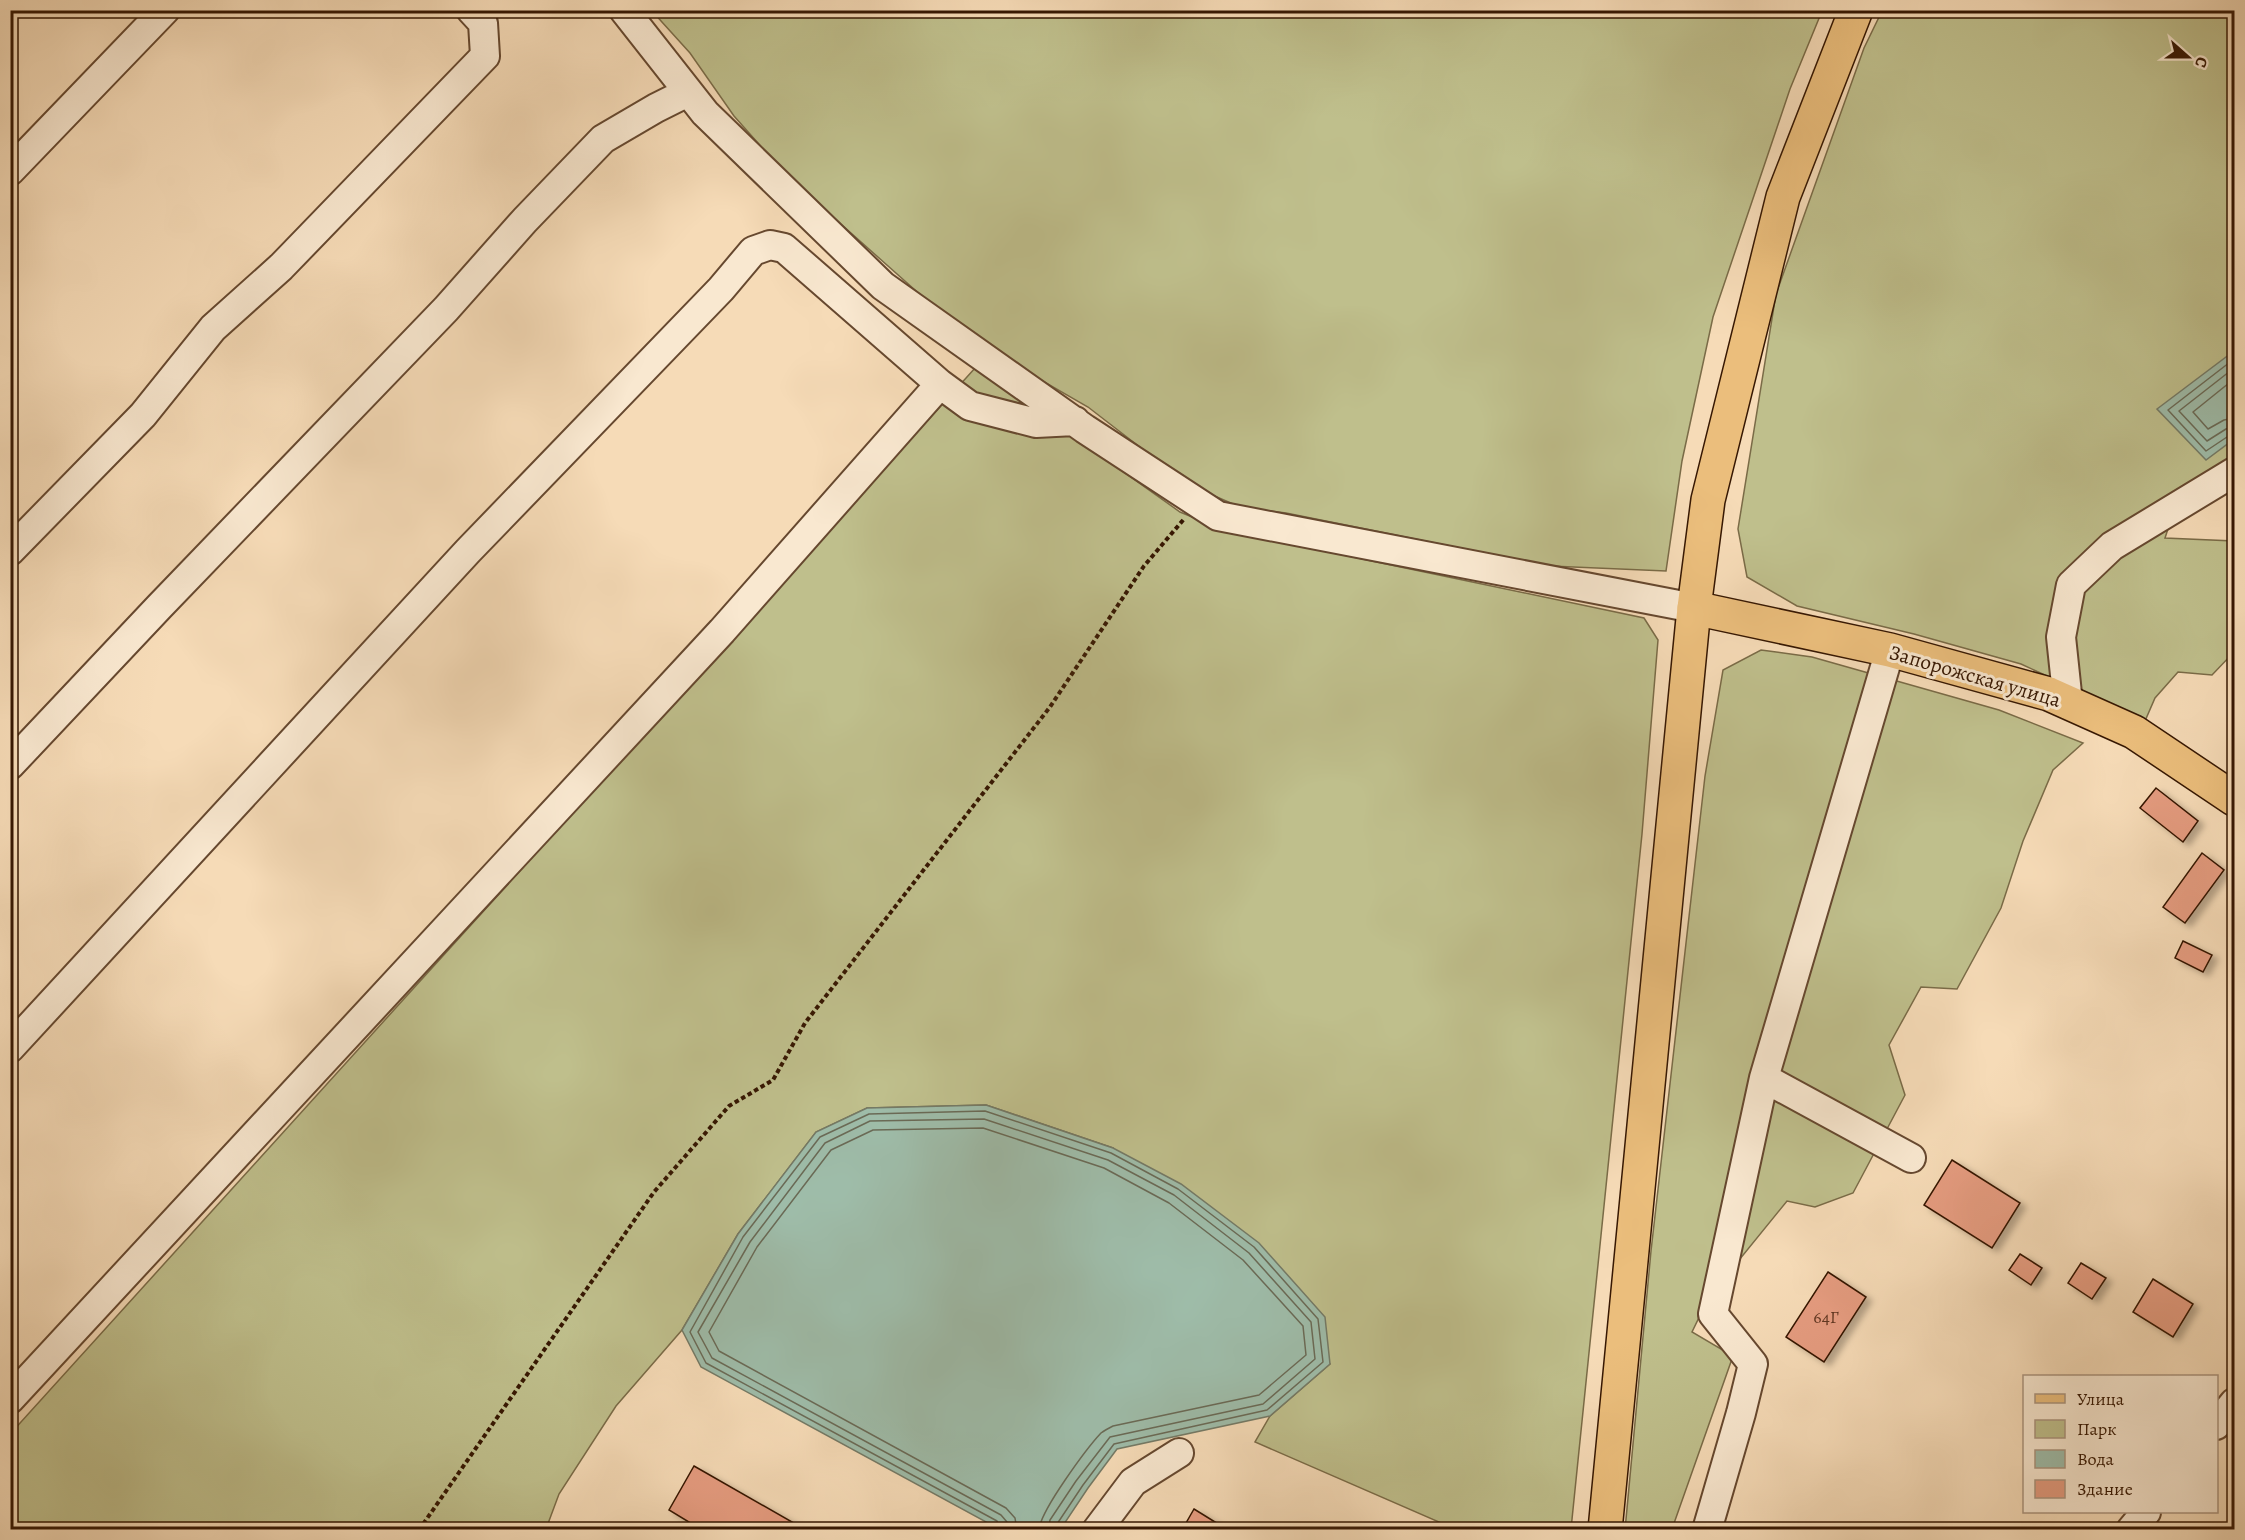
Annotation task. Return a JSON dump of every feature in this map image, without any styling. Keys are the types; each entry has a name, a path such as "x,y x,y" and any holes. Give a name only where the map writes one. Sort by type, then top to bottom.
{"main road":[{"path":"1605,1530 1694,608 1708,500 1784,197 1856,10"},
{"name":"Запорожская улица","path":"1694,608 1890,650 2049,694 2134,732 2235,799"}],"street":[{"path":"10,171 165,10"},
{"path":"10,550 143,415 213,328 282,267 485,56 483,22 471,10"},
{"path":"624,10 705,113 882,286 1075,421 1218,516 1694,608"},
{"path":"10,765 446,309 525,220 603,139 688,92"},
{"path":"10,1048 468,551 713,297 753,251 770,245 784,248 940,384 970,405 1036,423 1075,421"},
{"path":"10,1399 714,640 940,384"},
{"path":"2068,703 2061,637 2071,585 2112,546 2235,472"},
{"path":"1707,1530 1753,1364 1713,1314 1764,1078 1890,650"},
{"path":"1764,1078 1911,1158"},
{"path":"2218,1424 2235,1403"},
{"path":"1097,1530 1133,1482 1179,1453"},
{"path":"2131,1530 2145,1513"}],"path":[{"path":"419,1530 654,1192 729,1106 773,1080 805,1023 1050,707 1144,566 1198,503"}],"green space":[{"path":"652,11 1822,11 1790,89 1713,317 1682,461 1666,571 1550,566 1286,513 1240,507 1189,485 1088,407 1008,361 951,322 789,178 734,116 690,53"},
{"path":"1882,11 2234,11 2234,461 2181,489 2165,538 2234,541 2234,652 2212,675 2178,672 2155,698 2145,721 2021,664 1914,634 1797,606 1747,577 1738,529 1776,294 1864,48"},
{"path":"976,367 1180,512 1224,530 1644,618 1658,640 1642,834 1571,1529 1455,1529 1255,1442 1270,1416 1330,1364 1113,1148 986,1105 867,1108 816,1132 738,1234 682,1330 616,1406 559,1494 546,1529 11,1530 11,1433"},
{"path":"1761,650 1812,657 1999,710 2083,743 2053,770 2023,841 2001,908 1957,989 1921,987 1889,1045 1905,1095 1853,1193 1815,1207 1787,1201 1709,1297 1692,1332 1733,1356 1672,1529 1625,1530 1651,1251 1705,776 1723,670"}],"water":[{"path":"2234,351 2234,439 2206,460 2157,409"},
{"path":"986,1105 1113,1148 1181,1184 1259,1243 1325,1317 1330,1364 1270,1416 1117,1449 1060,1530 999,1529 701,1367 682,1330 738,1234 816,1132 867,1108"}],"building":[{"path":"2156,788 2198,821 2183,842 2140,808"},
{"path":"2202,853 2224,870 2185,923 2163,907"},
{"path":"2183,941 2212,955 2203,972 2175,958"},
{"path":"1952,1160 2020,1203 1992,1248 1924,1205"},
{"path":"2020,1254 2042,1268 2031,1285 2009,1270"},
{"path":"2081,1263 2106,1278 2092,1299 2068,1283"},
{"path":"1828,1272 1866,1297 1824,1362 1786,1337"},
{"path":"2153,1279 2193,1304 2173,1337 2133,1312"},
{"path":"694,1466 806,1530 702,1530 669,1510"},
{"path":"1194,1509 1228,1530 1182,1530"}]}
